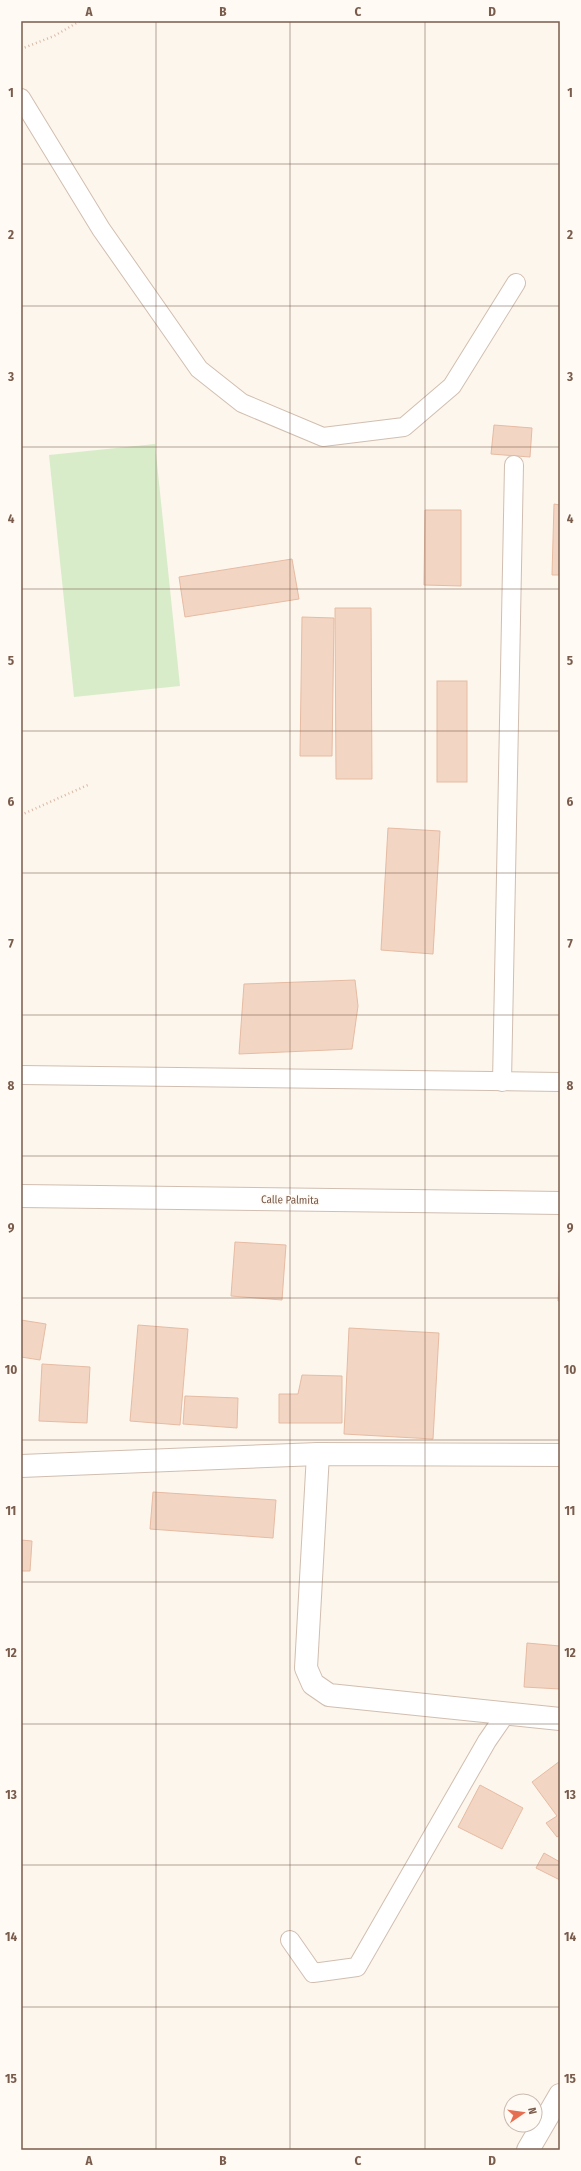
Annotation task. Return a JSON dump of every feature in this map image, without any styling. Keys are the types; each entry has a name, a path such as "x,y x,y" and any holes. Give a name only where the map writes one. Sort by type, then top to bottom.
{"street":[{"name":"Calle Palmita","path":"21,1196 560,1203"},
{"path":"318,1454 306,1668 313,1684 329,1695 507,1712 560,1719"},
{"path":"21,1466 318,1454 560,1455"},
{"path":"528,2150 560,2095"}],"lane":[{"path":"21,98 101,229 200,369 242,403 323,437 404,427 452,386 516,283"},
{"path":"502,1082 514,465"},
{"path":"21,1075 560,1082"},
{"path":"290,1940 313,1973 357,1967 486,1741 507,1712"}],"path":[{"path":"21,49 54,36 80,21"},
{"path":"21,815 90,784"}],"green space":[{"path":"155,444 180,686 74,697 49,455"}],"building":[{"path":"494,425 532,428 530,457 491,454"},
{"path":"554,504 560,505 560,575 552,575"},
{"path":"425,510 461,510 461,586 424,585"},
{"path":"292,559 299,599 185,617 179,577"},
{"path":"335,608 371,608 372,779 336,779"},
{"path":"302,617 334,618 332,756 300,756"},
{"path":"437,681 467,681 467,782 437,782"},
{"path":"388,828 440,831 433,954 381,950"},
{"path":"355,980 358,1006 352,1049 239,1054 244,984"},
{"path":"235,1242 286,1245 282,1300 231,1296"},
{"path":"560,1261 560,1301 558,1301"},
{"path":"21,1320 46,1324 40,1360 21,1357"},
{"path":"138,1325 188,1329 180,1425 130,1421"},
{"path":"349,1328 439,1333 433,1439 344,1434"},
{"path":"42,1364 90,1367 87,1423 39,1421"},
{"path":"302,1375 342,1376 342,1423 279,1423 279,1394 298,1394"},
{"path":"185,1396 238,1398 237,1428 183,1424"},
{"path":"153,1492 276,1500 273,1538 150,1529"},
{"path":"21,1540 32,1541 30,1571 21,1571"},
{"path":"527,1643 560,1646 560,1689 524,1687"},
{"path":"560,1761 560,1835 557,1837 546,1823 557,1816 532,1782"},
{"path":"480,1785 523,1808 502,1849 458,1827"},
{"path":"544,1853 560,1862 560,1880 536,1868"}]}
